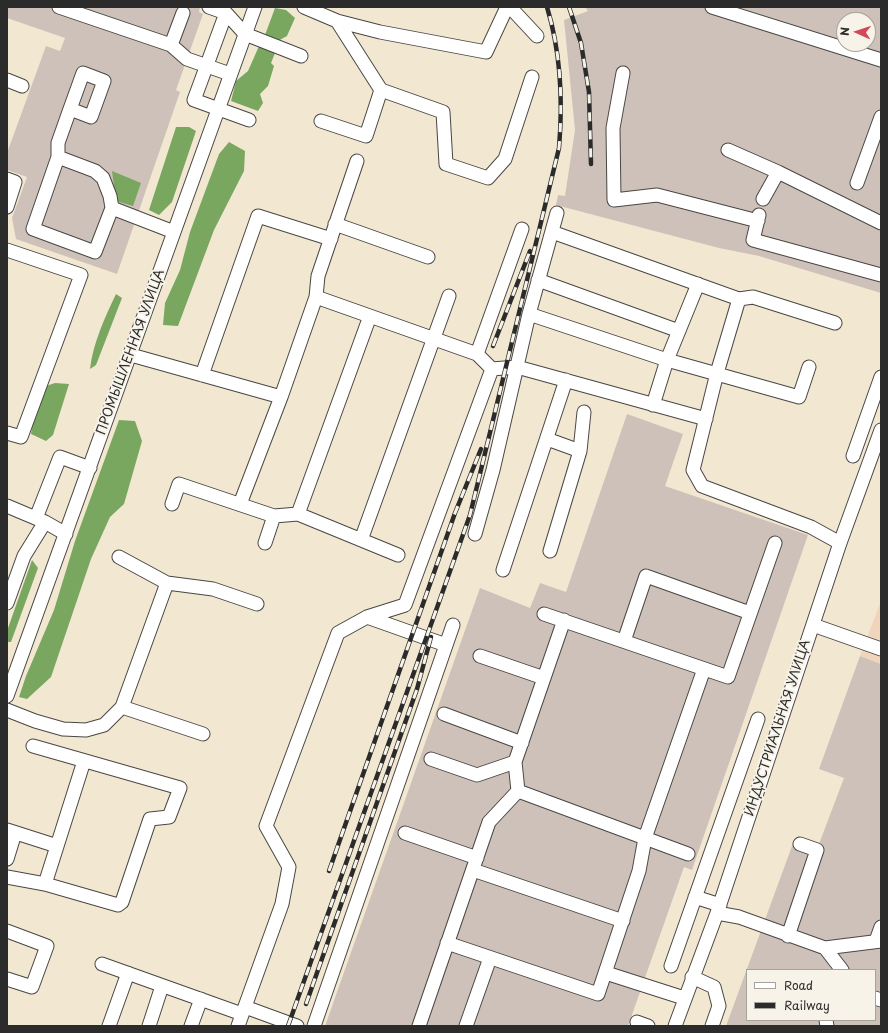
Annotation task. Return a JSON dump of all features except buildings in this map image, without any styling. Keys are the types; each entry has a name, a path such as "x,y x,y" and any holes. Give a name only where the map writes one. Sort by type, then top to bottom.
{"street":[{"path":"58,7 171,44 187,59 230,74"},
{"path":"209,7 226,13 245,34 302,56"},
{"name":"ПРОМЫШЛЕННАЯ УЛИЦА","path":"7,696 131,355 217,109 255,7"},
{"path":"304,7 337,21 380,32 486,52 507,7"},
{"path":"510,7 537,36"},
{"path":"712,7 881,60"},
{"path":"171,44 183,13"},
{"path":"226,13 194,100 249,120"},
{"path":"337,21 381,90 443,112 446,164 488,178 505,159 532,77"},
{"path":"624,73 613,128 614,200 658,194 758,218 753,240 881,275"},
{"path":"7,80 22,86"},
{"path":"321,121 366,136 381,90"},
{"path":"58,156 95,171 103,178 110,196 112,208 96,252 33,229 58,156 58,143 70,109"},
{"path":"858,182 881,117"},
{"path":"728,150 778,172 881,223"},
{"path":"240,504 281,397 316,297 318,276 357,161"},
{"path":"763,199 778,172"},
{"path":"7,179 15,182 7,207"},
{"path":"112,208 174,232"},
{"path":"475,534 493,470 529,314 557,213"},
{"path":"202,375 258,216 330,238"},
{"path":"335,224 428,257"},
{"path":"477,354 522,229"},
{"path":"552,232 739,299 753,297 835,323"},
{"path":"7,250 81,274 21,437 7,433"},
{"path":"538,280 679,331"},
{"path":"653,404 667,360 698,284"},
{"path":"361,540 448,296"},
{"path":"316,297 477,354 492,369"},
{"path":"739,299 717,373 693,470 702,486 811,527 840,543"},
{"path":"529,314 667,360 799,397 809,367"},
{"path":"298,514 370,316"},
{"path":"131,355 281,397"},
{"path":"492,369 517,366 706,419"},
{"path":"238,1026 282,904 289,867 266,826 338,633 367,617 405,605 492,369"},
{"path":"853,456 881,377"},
{"path":"503,570 566,380"},
{"path":"550,551 580,450 584,412"},
{"name":"ИНДУСТРИАЛЬНАЯ УЛИЦА","path":"675,1026 684,998 718,909 840,543 881,430"},
{"path":"547,439 580,450"},
{"path":"7,603 24,556 41,520 60,457 90,468"},
{"path":"172,504 179,484 274,516 298,514 398,555"},
{"path":"7,506 41,520 66,534"},
{"path":"265,542 274,516"},
{"path":"544,614 728,677 775,543"},
{"path":"119,557 167,582 213,589 257,604"},
{"path":"624,641 646,576 750,613"},
{"path":"7,710 35,721 63,729 86,730 104,725 122,707 167,582"},
{"path":"367,617 446,645"},
{"path":"419,1026 489,822 518,791 515,762 564,620"},
{"path":"314,1026 453,625"},
{"path":"813,625 881,649"},
{"path":"480,656 544,678"},
{"path":"448,943 598,994 639,871 645,838 704,668"},
{"path":"122,707 203,734"},
{"path":"444,714 522,743"},
{"path":"671,966 758,719"},
{"path":"7,877 45,884 113,905 118,905 122,902 150,819 170,817 180,788 33,746"},
{"path":"431,759 477,775 515,762"},
{"path":"45,884 84,760"},
{"path":"518,791 688,854"},
{"path":"7,859 11,832 57,846"},
{"path":"405,833 477,858"},
{"path":"788,936 817,850 800,844"},
{"path":"473,870 623,921"},
{"path":"695,897 718,909 788,936 825,948 878,941 881,927"},
{"path":"7,931 46,946 32,987 7,979"},
{"path":"825,948 841,969"},
{"path":"466,1026 490,958"},
{"path":"102,964 201,999 297,1026"},
{"path":"606,973 684,998"},
{"path":"109,1026 128,974"},
{"path":"692,977 714,987 719,1006 712,1026"},
{"path":"148,1026 162,986"},
{"path":"191,1026 201,999"}],"shaded area":[{"path":"7,7 200,7 199,12 203,14 176,90 180,92 117,274 16,239 12,218 27,177 7,170 7,153 46,46 60,51 65,38 7,18"},
{"path":"585,7 881,7 881,293 759,256 719,248 556,205 558,195 565,196 575,130 564,20 588,11"},
{"path":"627,414 683,434 665,486 808,535 692,870 684,867 628,1026 325,1026 480,588 530,608 540,583 566,592"},
{"path":"881,601 881,664 860,656"},
{"path":"860,656 881,664 881,1026 726,1026 746,971 746,1021 876,1021 876,969 747,969 792,846 798,836 819,844 844,778 819,769"}],"green space":[{"path":"275,8 286,10 295,18 287,36 278,41 265,35"},
{"path":"259,46 275,53 271,63 274,66 268,86 260,94 263,103 258,111 231,101 236,81 248,71"},
{"path":"176,127 189,127 196,131 172,202 159,215 149,210"},
{"path":"229,142 245,151 244,171 214,230 178,326 163,325 165,303 180,270 190,232 219,154"},
{"path":"112,171 141,183 133,206 116,201"},
{"path":"116,294 122,298 96,365 90,369 97,340"},
{"path":"55,383 69,384 53,435 46,441 31,434 34,417 46,386"},
{"path":"119,420 135,421 142,441 124,504 110,517 91,559 51,677 27,699 19,697 26,676 54,610 75,541"},
{"path":"32,560 38,568 11,642 7,642 7,631"}],"railway":[{"path":"288,1026 470,515 559,148 561,113 560,77 552,24 547,7"},
{"path":"569,7 581,43 589,92 591,164"},
{"path":"493,346 530,251"},
{"path":"329,871 455,513 481,449"},
{"path":"306,1004 417,689 431,637"}]}
